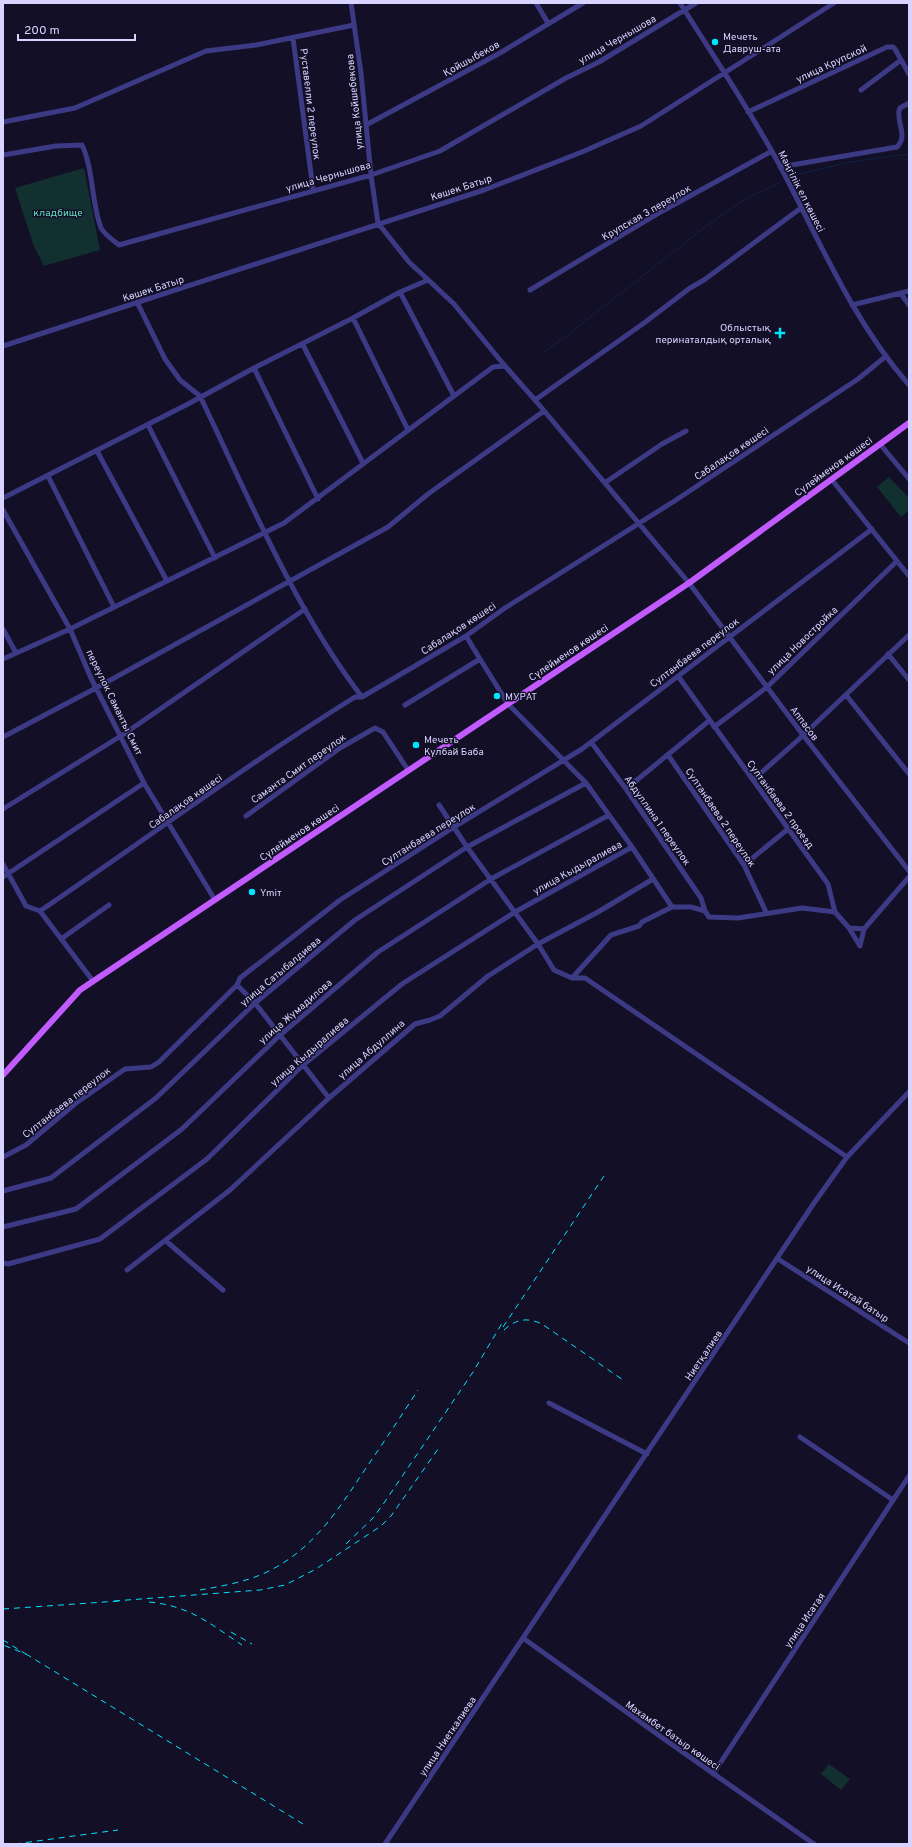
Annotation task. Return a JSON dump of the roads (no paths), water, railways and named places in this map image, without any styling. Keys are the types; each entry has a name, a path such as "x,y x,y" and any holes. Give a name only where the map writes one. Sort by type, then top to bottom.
{"main road":[{"name":"Сүлейменов көшесі","path":"3,1075 69,1001 93,981 689,583 909,423"}],"street":[{"name":"улица Койшебекова","path":"351,3 361,73 370,175 378,223"},
{"path":"536,3 548,23"},
{"name":"Қойшыбеков","path":"366,125 500,53 583,3"},
{"name":"Мәңгілік ел көшесі","path":"680,3 772,151 852,305 886,357 909,385"},
{"name":"улица Чернышова","path":"3,154 56,146 82,145 88,157 92,186 102,229 119,245 313,189 370,175 440,152 566,78 600,62 696,3"},
{"name":"Көшек Батыр","path":"3,346 378,223 484,190 595,146 641,126 725,74 834,3"},
{"path":"3,122 75,108 206,51 256,45 293,38 323,30 354,25"},
{"name":"Руставелли 2 переулок","path":"293,38 313,189"},
{"name":"улица Крупской","path":"748,112 887,47 893,47 895,49 909,74"},
{"path":"861,90 902,60"},
{"path":"780,167 897,147 901,143 903,137 899,111 900,108 909,103"},
{"name":"Крупская 3 переулок","path":"530,290 657,214 772,151"},
{"path":"535,400 644,323 690,288 704,280 801,208"},
{"name":"Аппасов","path":"378,223 409,262 454,304 505,366 606,482 638,524 689,583 803,735 909,871"},
{"path":"3,498 148,425 200,396 302,345 400,292 428,280"},
{"path":"852,305 909,291"},
{"path":"400,292 454,396"},
{"path":"901,294 909,306"},
{"path":"137,302 165,359 180,380 200,396 290,582 333,655 362,698"},
{"path":"353,318 408,430"},
{"path":"302,345 363,463"},
{"name":"Сабалақов көшесі","path":"40,911 169,824 290,738 355,697 362,698 466,636 505,608 638,524 858,380 886,357"},
{"path":"3,659 70,629 284,523 493,367 505,366"},
{"path":"254,368 318,499"},
{"path":"3,737 96,688 388,527 428,494 544,411"},
{"path":"148,425 215,558"},
{"path":"606,482 662,444 686,431"},
{"path":"880,444 909,479"},
{"path":"97,451 167,581"},
{"path":"48,476 114,607"},
{"path":"832,480 909,576"},
{"name":"переулок Саманты Смит","path":"3,510 70,629 96,688 144,783 215,900"},
{"name":"Султанбаева переулок","path":"3,1157 26,1145 76,1103 125,1069 151,1067 159,1062 237,985 240,978 340,900 454,827 565,760 591,742 872,529"},
{"name":"улица Новостройка","path":"714,727 767,687 897,561"},
{"path":"3,809 121,736 305,609"},
{"path":"3,629 16,653"},
{"path":"753,780 909,635"},
{"path":"466,636 508,704 565,760 586,783 632,847 672,907"},
{"path":"888,654 909,680"},
{"path":"405,705 480,659"},
{"name":"Султанбаева 2 проезд","path":"678,676 828,884 835,912 850,928 860,946 864,929"},
{"path":"846,695 909,774"},
{"path":"626,789 710,720"},
{"name":"Саманта Смит переулок","path":"246,816 340,748 375,728 383,732 408,770"},
{"name":"Абдуллина 1 переулок","path":"591,742 626,789 701,898 705,911"},
{"name":"Султанбаева 2 переулок","path":"668,755 744,865 766,912"},
{"path":"3,877 144,783"},
{"name":"улица Сатыбалдиева","path":"3,1190 51,1178 156,1098 255,1004 355,920 467,847 586,783"},
{"path":"439,805 467,847 538,944 554,970 572,978 585,978 847,1156"},
{"name":"улица Жумадилова","path":"3,1227 76,1209 182,1129 279,1036 378,952 491,879 609,815"},
{"path":"744,865 788,829"},
{"name":"улица Кыдыралиева","path":"3,1263 8,1264 100,1239 207,1158 303,1065 402,984 515,912 632,847"},
{"path":"3,864 26,906 40,911 93,981"},
{"path":"850,928 864,929 909,877"},
{"name":"улица Абдуллина","path":"127,1270 230,1190 329,1098 415,1024 440,1016 488,976 538,944 598,912 653,879"},
{"path":"61,939 109,905"},
{"path":"572,978 611,935 639,926 642,922 672,907 691,908 705,911 709,917 723,918 738,918 766,912 802,908 835,912"},
{"path":"237,985 255,1004 329,1098"},
{"name":"Ниетқалиев","path":"523,1638 847,1156 909,1092"},
{"path":"166,1240 223,1290"},
{"name":"улица Исатай батыр","path":"778,1259 909,1343"},
{"path":"549,1403 647,1454"},
{"path":"800,1437 893,1500"},
{"name":"улица Исатая","path":"713,1774 909,1476"},
{"name":"Махамбет батыр көшесі","path":"523,1638 713,1774 814,1844"},
{"name":"улица Ниеткалиева","path":"385,1844 523,1638"}],"waterway":[{"path":"792,176 850,162 909,154"},
{"path":"542,353 565,337 705,227 745,199 780,183"}],"railway":[{"path":"503,1327 604,1176"},
{"path":"346,1544 373,1518 384,1503 473,1372 504,1320"},
{"path":"504,1330 513,1323 522,1320 531,1320 542,1324 623,1380"},
{"path":"200,1590 242,1581 267,1572 284,1563 312,1540 345,1499 418,1390"},
{"path":"114,1601 260,1590 285,1585 316,1569 381,1526 391,1516 438,1449"},
{"path":"3,1609 119,1601"},
{"path":"149,1602 176,1607 188,1612 209,1623 242,1645"},
{"path":"231,1632 252,1644"},
{"path":"3,1640 26,1654 3,1645"},
{"path":"26,1654 303,1824"},
{"path":"15,1844 118,1830"}],"place":[{"name":"Мечеть Давруш-ата","path":"715,42"},
{"name":"Облыстық перинаталдық орталық","path":"780,333"},
{"name":"МУРАТ","path":"497,696"},
{"name":"Мечеть Кулбай Баба","path":"416,745"},
{"name":"Ymiт","path":"252,892"}],"park label":[{"name":"кладбище","path":"58,212"}]}
